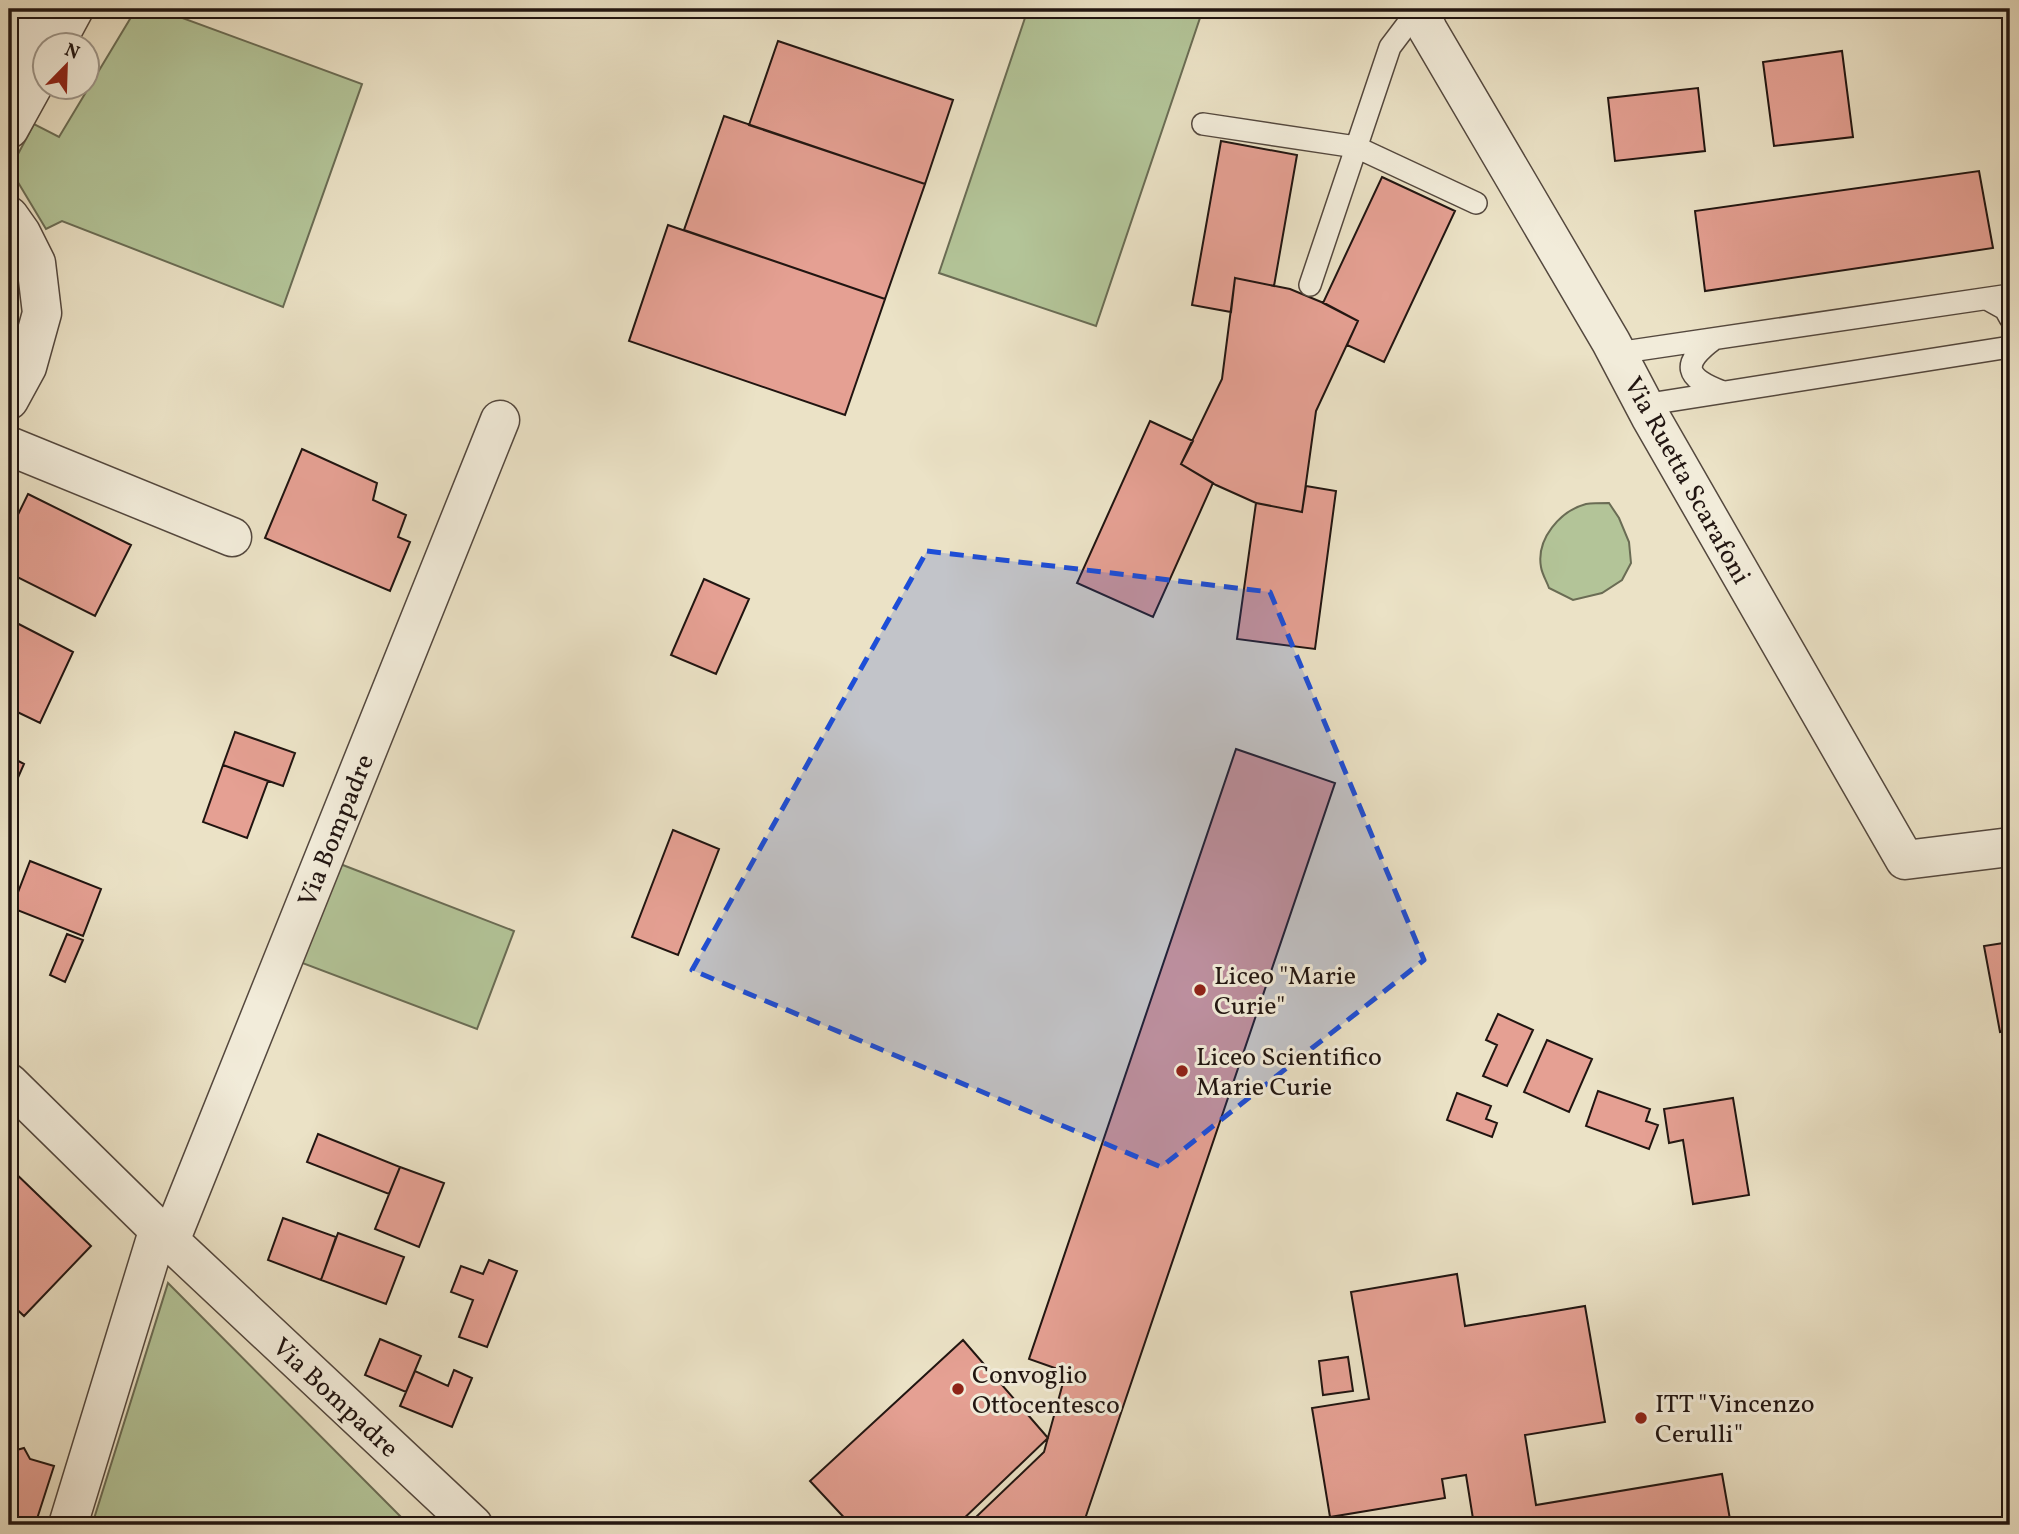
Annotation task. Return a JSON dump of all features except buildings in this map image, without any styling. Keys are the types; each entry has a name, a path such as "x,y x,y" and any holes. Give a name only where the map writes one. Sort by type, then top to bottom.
{"street":[{"path":"9,67 43,9"},
{"path":"62,32 74,9"},
{"name":"Via Ruetta Scarafoni","path":"1418,9 1905,860 2010,847"},
{"path":"9,129 32,87"},
{"path":"9,216 36,263 42,313 27,367 9,400"},
{"name":"Via Bompadre","path":"164,1235 500,420"},
{"path":"9,446 232,537"},
{"name":"Via Bompadre","path":"9,1083 164,1235 472,1525"},
{"path":"68,1525 164,1235"}],"lane":[{"path":"1310,285 1390,47 1418,9"},
{"path":"1203,124 1356,147 1476,203"},
{"path":"1617,353 2010,295"},
{"path":"1987,299 2005,309 2010,318"},
{"path":"1714,339 1692,359 1692,369 1697,380 1723,392"},
{"path":"1643,405 2006,343"}],"highlighted area":[{"path":"927,551 1270,592 1424,960 1161,1167 692,970"}],"green space":[{"path":"136,9 158,9 362,84 283,307 62,221 46,229 10,169 34,124 59,137 80,102 102,102 102,66"},
{"path":"1028,9 1203,9 1096,326 939,273"},
{"path":"1609,503 1629,542 1631,563 1622,580 1602,593 1573,600 1549,588 1540,557 1542,546 1552,528 1576,508 1586,504"},
{"path":"335,862 514,931 477,1029 297,961"},
{"path":"168,1283 409,1525 92,1525"}],"place":[{"name":"Liceo \"Marie Curie\"","path":"1200,990"},
{"name":"Liceo Scientifico Marie Curie","path":"1182,1071"},
{"name":"Convoglio Ottocentesco","path":"958,1389"},
{"name":"ITT \"Vincenzo Cerulli\"","path":"1641,1418"}]}
